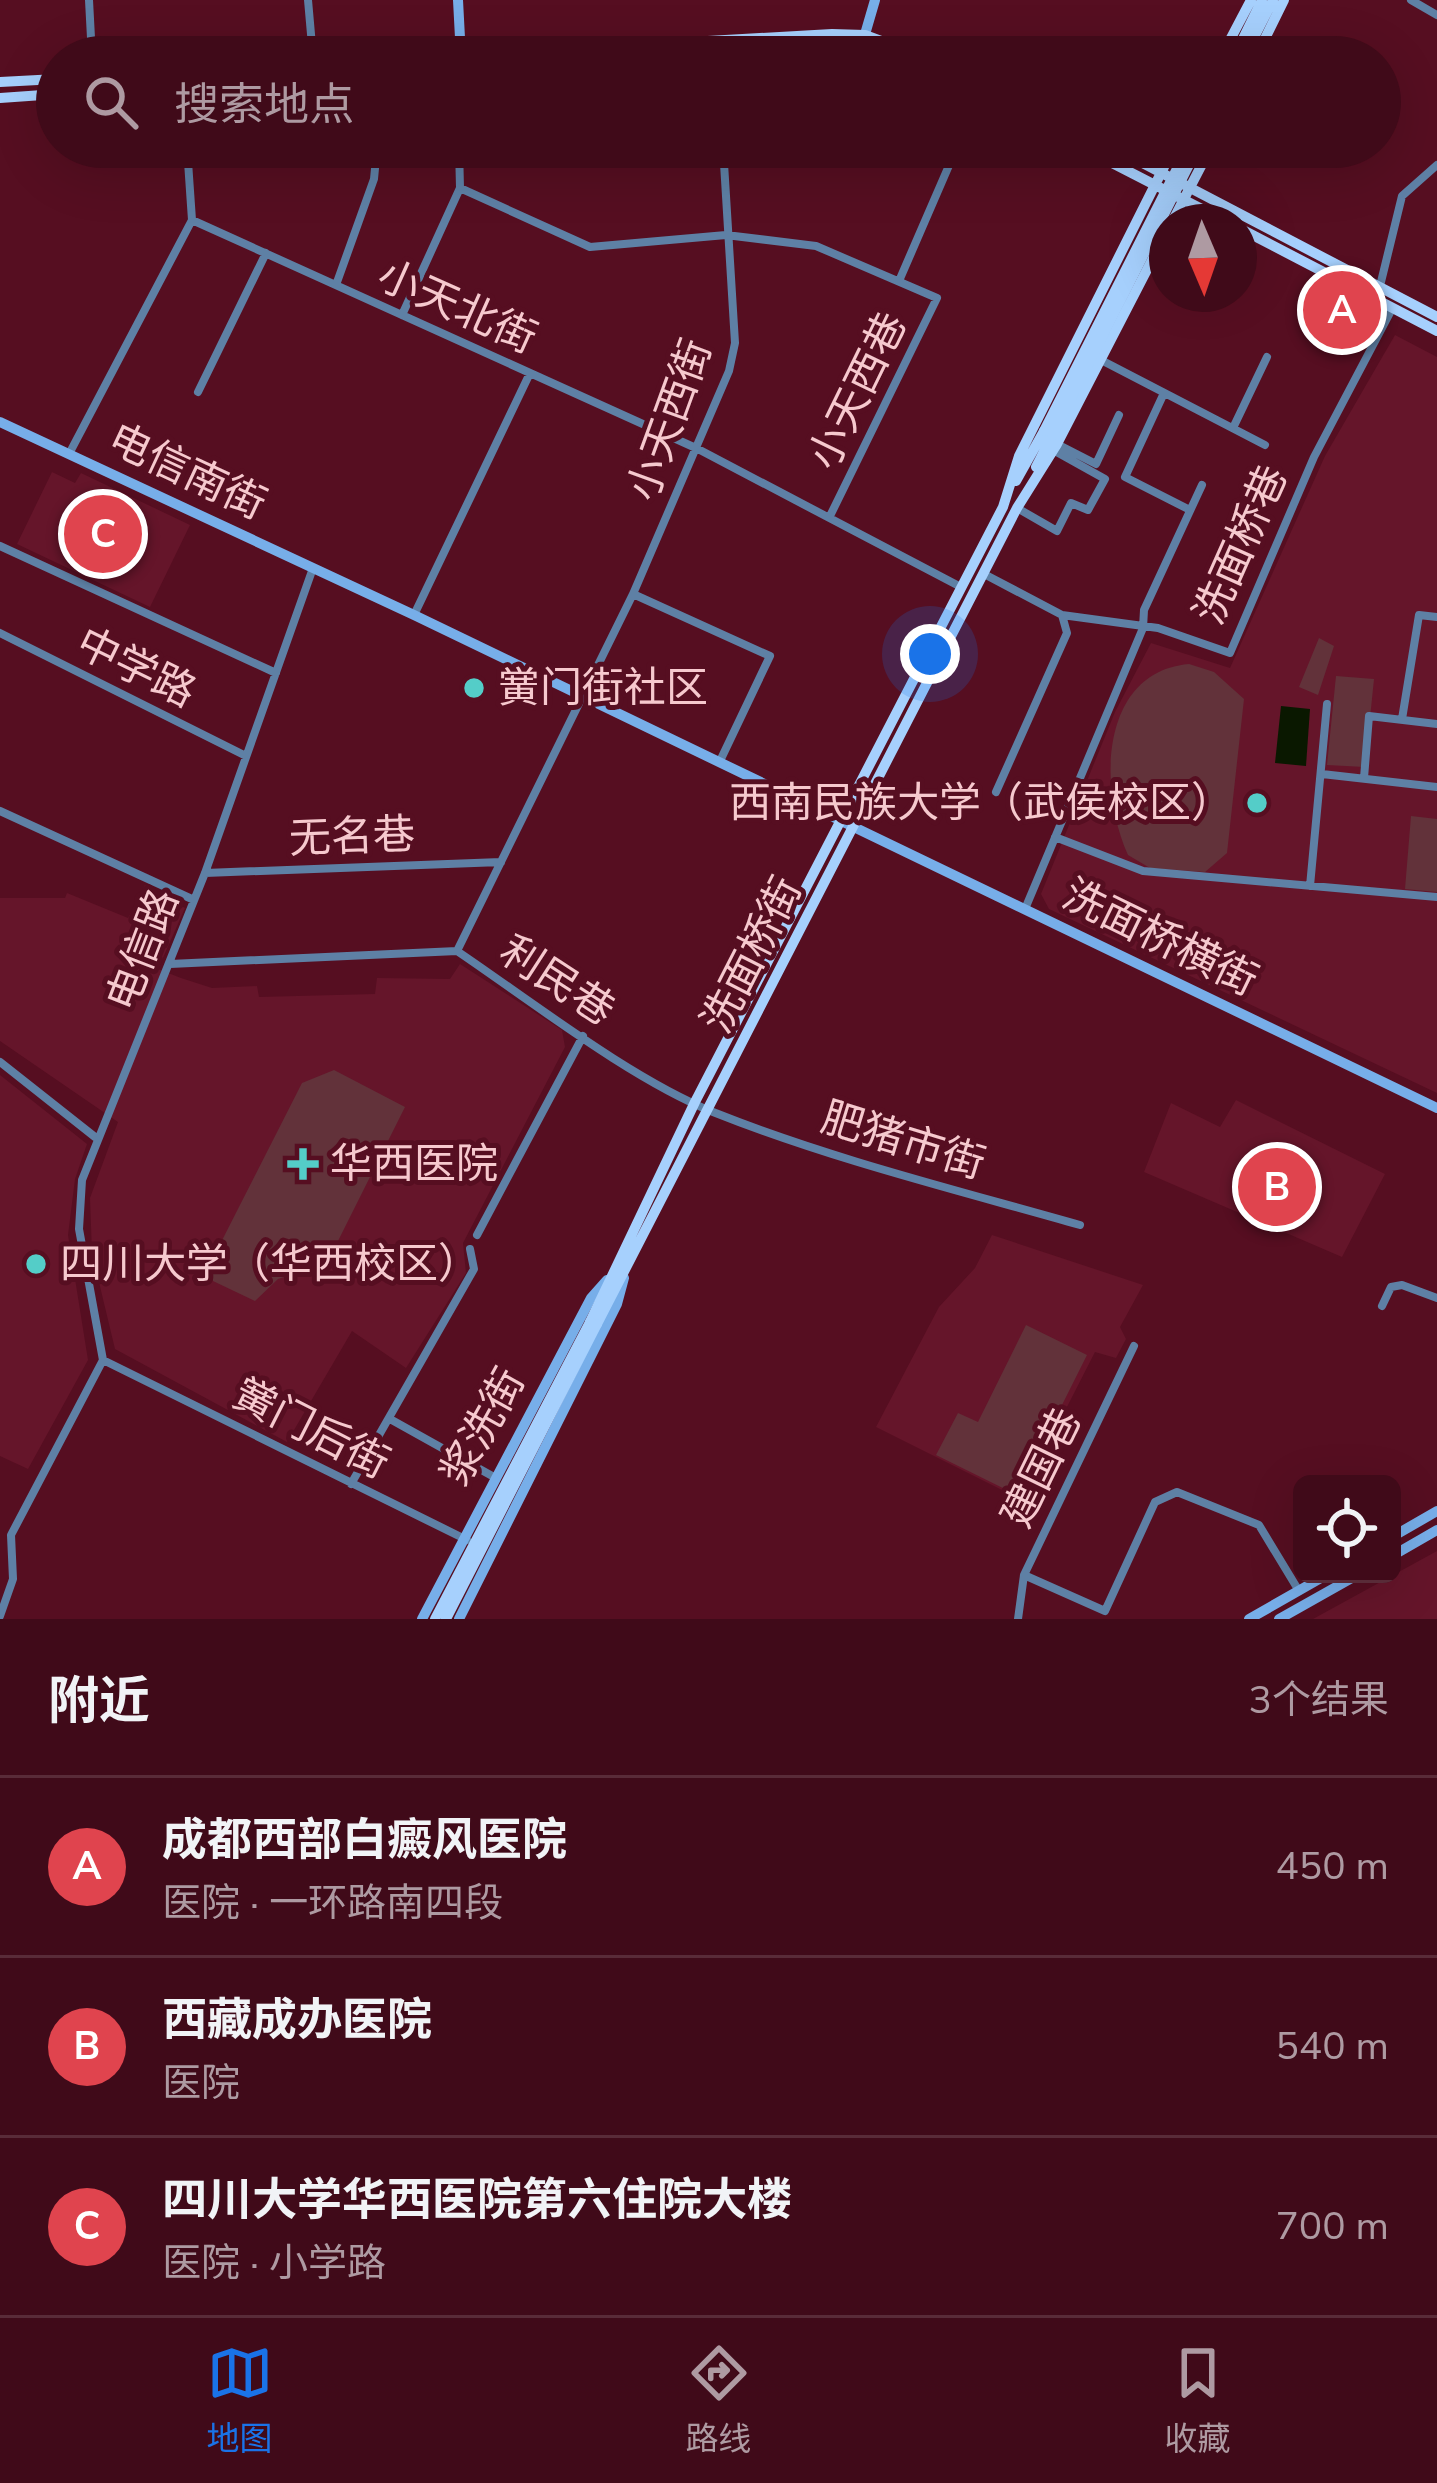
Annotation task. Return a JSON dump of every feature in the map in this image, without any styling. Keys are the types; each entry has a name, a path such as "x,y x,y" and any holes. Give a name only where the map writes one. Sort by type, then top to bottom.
{"main road":[{"path":"1232,36 1250,0"},
{"path":"1244,36 1262,0"},
{"path":"1255,36 1273,0"},
{"path":"1266,36 1284,0"},
{"path":"0,82 36,80"},
{"path":"0,98 36,95"},
{"path":"1121,168 1191,204"},
{"path":"1152,168 1437,317"},
{"name":"洗面桥街","path":"1003,507 1019,456 1162,168"},
{"path":"1052,440 1178,168"},
{"path":"1052,440 1188,168"},
{"path":"1181,204 1201,168"},
{"path":"1257,237 1437,331"},
{"name":"洗面桥街","path":"694,1102 1149,266"},
{"name":"洗面桥街","path":"710,1111 959,586 1003,507 1052,440"},
{"name":"浆洗街","path":"619,1274 694,1102"},
{"name":"浆洗街","path":"594,1323 710,1111"},
{"path":"459,1618 594,1323"},
{"path":"435,1619 594,1323"}],"street":[{"path":"89,0 91,36"},
{"path":"308,0 311,36"},
{"path":"458,0 460,36"},
{"path":"865,36 875,0"},
{"path":"1411,0 1437,15"},
{"path":"1380,286 1402,196 1437,165"},
{"path":"188,168 192,220"},
{"path":"336,285 375,168"},
{"path":"402,315 460,188 460,168"},
{"name":"小天西街","path":"580,696 633,594 733,358 724,168"},
{"path":"899,281 948,168"},
{"name":"小天西巷","path":"460,188 590,247 726,235 816,246 937,298 830,516"},
{"name":"小天北街","path":"192,220 698,449 959,586"},
{"name":"电信南街","path":"192,220 69,454 720,761"},
{"path":"197,392 266,253"},
{"name":"洗面桥巷","path":"1025,909 1143,628 1158,628 1229,652 1314,457 1393,307"},
{"path":"1233,428 1267,357"},
{"path":"1100,360 1265,445"},
{"path":"414,614 530,373"},
{"path":"1164,393 1124,477 1190,510"},
{"path":"1052,440 1096,464 1119,415"},
{"path":"0,422 69,454"},
{"path":"1017,508 1057,531 1071,503 1088,510 1105,479 1052,440"},
{"path":"985,574 1062,615 1143,628 1144,610 1202,484"},
{"path":"0,547 275,673"},
{"name":"电信路","path":"103,1360 79,1228 82,1180 95,1137 205,873 314,568"},
{"path":"633,594 770,656 720,761"},
{"path":"996,792 1067,633 1062,615"},
{"path":"1402,719 1419,615 1437,616"},
{"name":"中学路","path":"0,633 246,756"},
{"name":"利民巷","path":"580,696 457,951 583,1036 710,1111"},
{"path":"1310,886 1327,704"},
{"path":"1364,778 1369,716 1437,724"},
{"name":"洗面桥横街","path":"720,761 1437,1108"},
{"path":"1322,774 1437,787"},
{"path":"0,811 194,900"},
{"path":"1055,837 1143,871 1437,897"},
{"name":"无名巷","path":"205,873 501,862"},
{"path":"170,964 457,951"},
{"path":"477,1235 583,1036"},
{"path":"0,1062 95,1137"},
{"name":"肥猪市街","path":"710,1111 1079,1226"},
{"path":"351,1484 474,1269 470,1249"},
{"name":"浆洗街","path":"459,1618 617,1304 619,1274"},
{"name":"浆洗街","path":"427,1607 591,1298 619,1274"},
{"path":"1382,1306 1391,1288 1402,1286 1437,1298"},
{"name":"建国巷","path":"1018,1619 1024,1575 1134,1346"},
{"path":"0,1616 13,1579 11,1535 103,1360"},
{"name":"黉门后街","path":"103,1360 490,1553"},
{"path":"390,1419 494,1477"},
{"path":"1024,1575 1105,1611 1155,1502 1177,1492 1259,1525 1299,1591"},
{"path":"1401,1532 1437,1511"},
{"path":"1401,1551 1437,1531"},
{"path":"1249,1619 1313,1583"},
{"path":"1279,1619 1343,1583"},
{"path":"427,1607 459,1618"}],"shaded area":[{"name":"西南民族大学（武侯校区）","path":"1395,335 1437,357 1437,1093 1049,909 1041,894 1115,712 1151,643 1230,668 1325,456"},
{"path":"52,472 75,483 81,473 190,525 150,607 17,544"},
{"path":"1319,638 1334,646 1318,695 1299,687"},
{"path":"1189,664 1214,672 1244,699 1227,853 1205,872 1150,868 1128,855 1112,800 1114,739 1122,711 1137,688 1159,672"},
{"path":"1336,676 1374,679 1365,767 1327,765"},
{"path":"1281,706 1310,709 1306,766 1275,763"},
{"path":"1411,816 1437,819 1437,892 1405,889"},
{"name":"华西医院","path":"145,885 185,908 158,969 181,978 212,988 257,986 259,997 375,994 377,978 450,979 460,964 562,1030 565,1047 463,1243 466,1273 406,1368 352,1331 287,1442 115,1349 92,1253 90,1198 118,1122 0,1041 0,898 65,898 67,893 128,918"},
{"path":"334,1070 405,1107 327,1263 278,1279 255,1301 213,1281 210,1264 302,1083"},
{"name":"四川大学（华西校区）","path":"0,1075 87,1144 75,1179 68,1235 88,1360 28,1469 0,1456"},
{"path":"1236,1100 1385,1174 1342,1257 1144,1172 1171,1103 1220,1127"},
{"path":"992,1235 1143,1285 1120,1327 1126,1339 1116,1358 1095,1352 1020,1499 876,1427 939,1307 975,1268"},
{"path":"1026,1325 1087,1355 1017,1495 936,1455 958,1413 978,1422"},
{"path":"1437,1551 1437,1619 1313,1619 1379,1583 1401,1583 1401,1571"}],"place":[{"name":"成都西部白癜风医院","path":"1342,310"},
{"name":"四川大学华西医院第六住院大楼","path":"103,534"},
{"name":"黉门街社区","path":"474,688"},
{"name":"西南民族大学（武侯校区）","path":"1257,803"},
{"name":"华西医院","path":"303,1164"},
{"name":"西藏成办医院","path":"1277,1187"},
{"name":"四川大学（华西校区）","path":"36,1264"}]}
